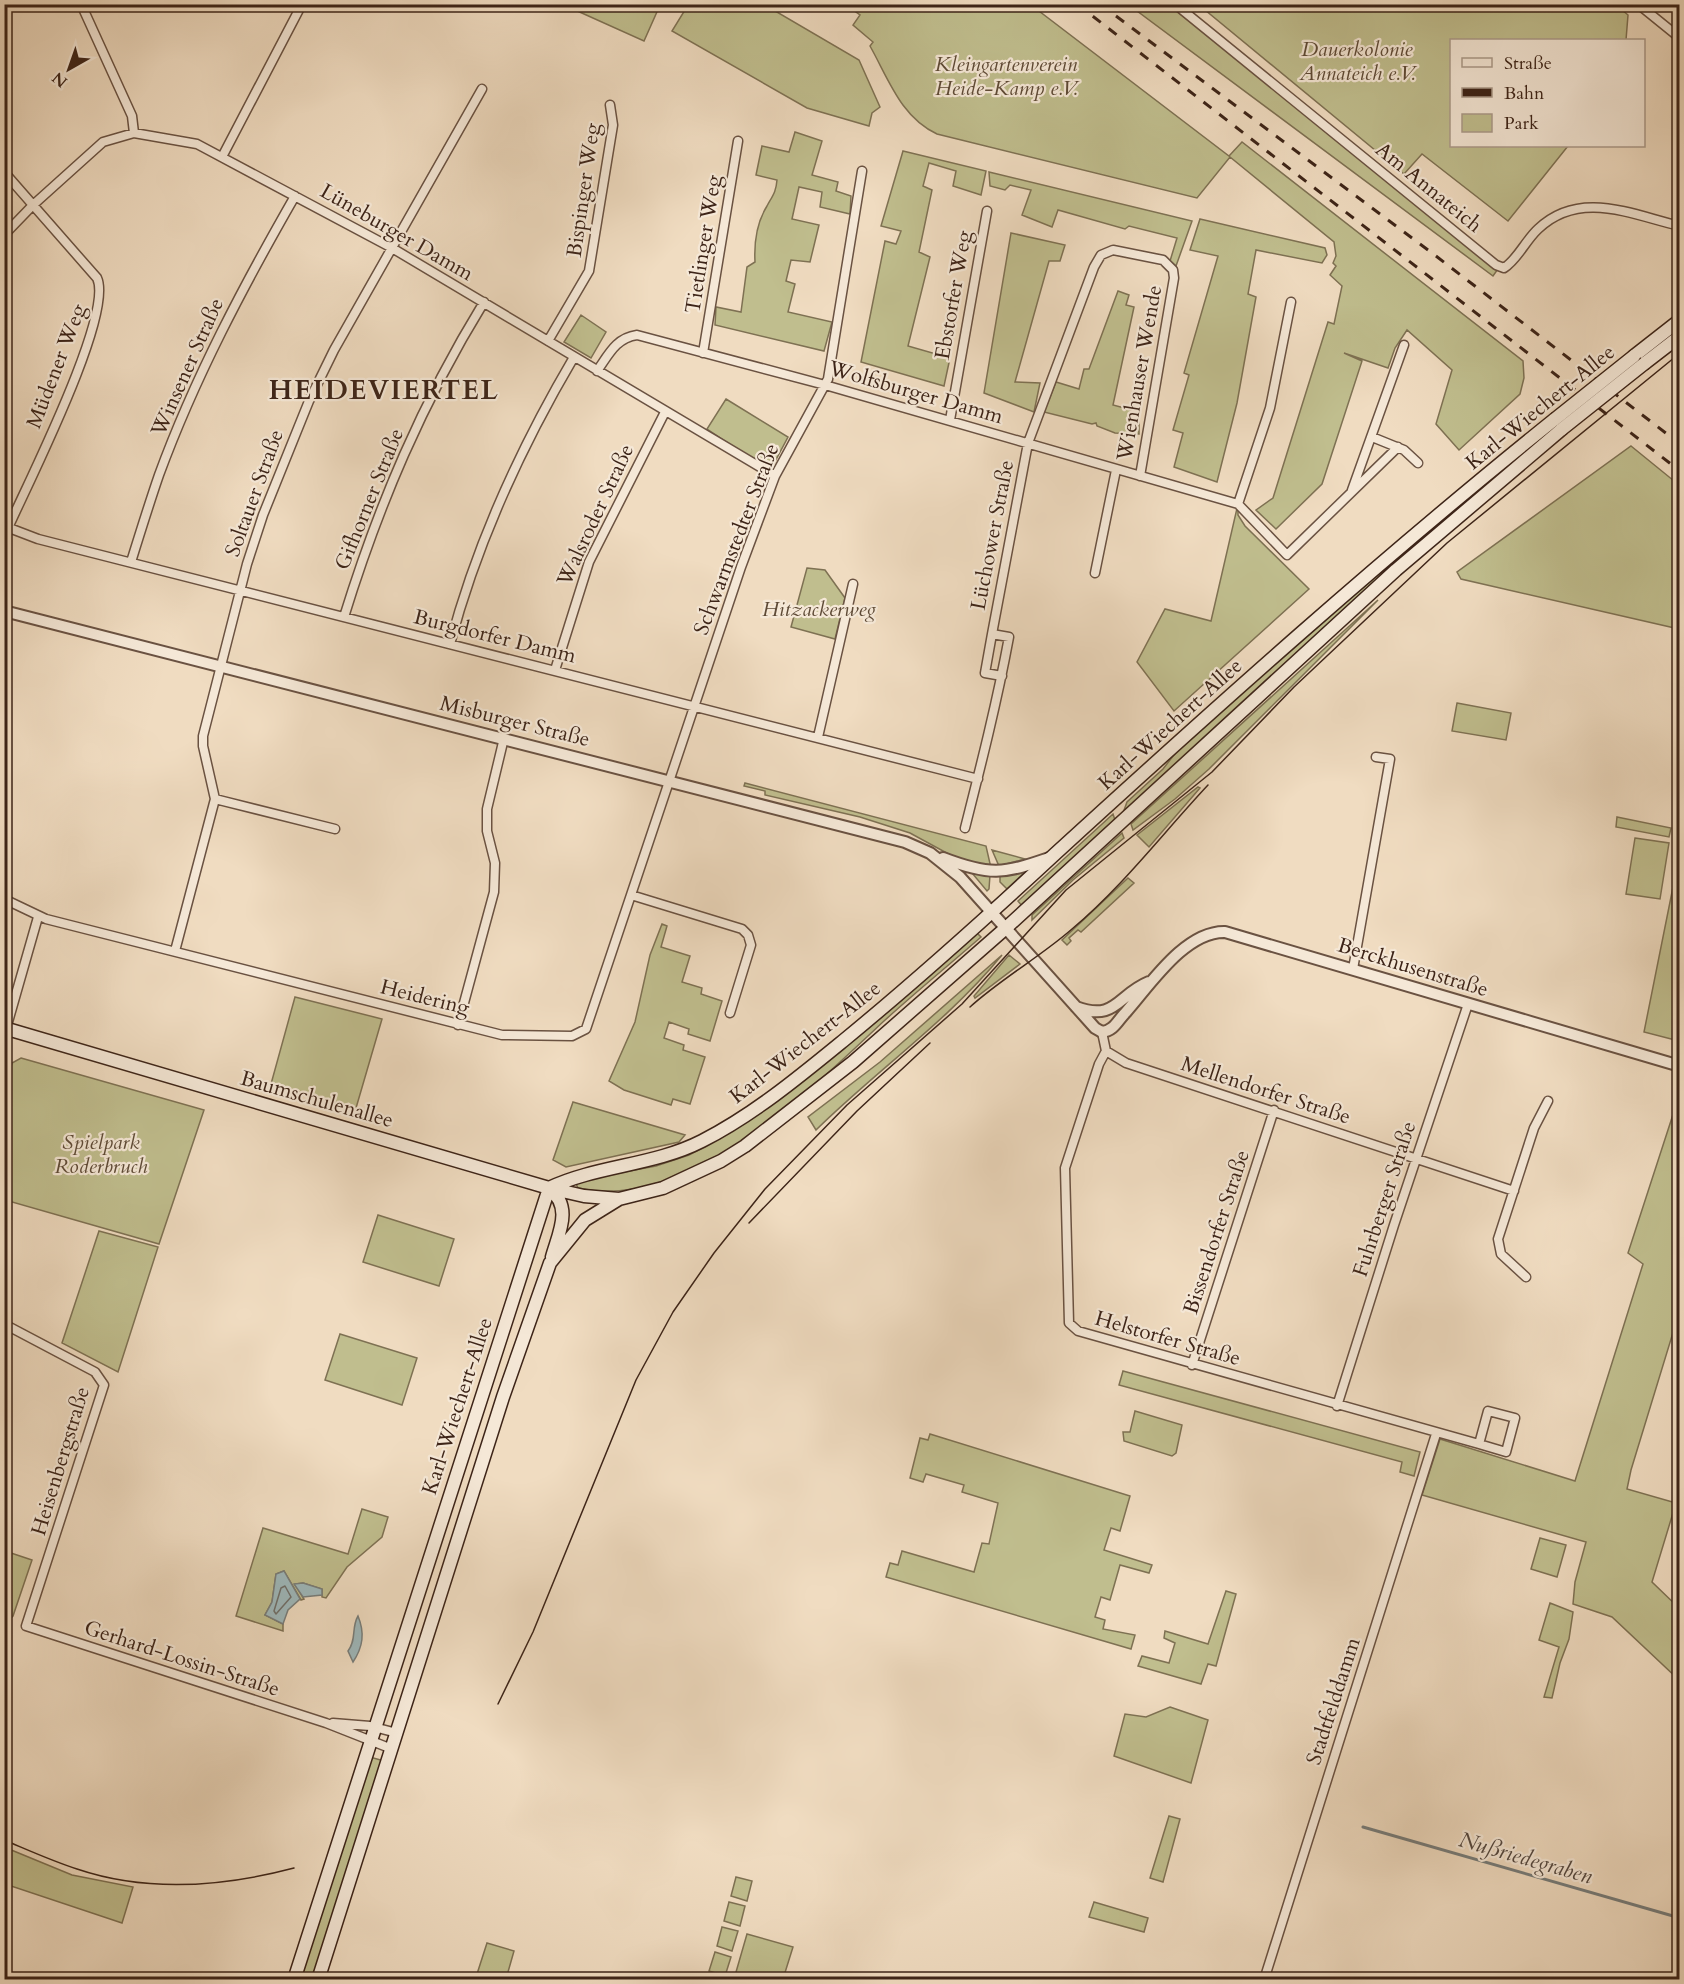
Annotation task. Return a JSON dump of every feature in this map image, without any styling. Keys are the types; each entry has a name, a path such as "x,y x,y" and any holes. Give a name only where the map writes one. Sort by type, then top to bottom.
{"main road":[{"name":"Karl-Wiechert-Allee","path":"1640,360 1680,320"},
{"name":"Karl-Wiechert-Allee","path":"294,1980 549,1188 591,1172 673,1154 702,1141 751,1112 844,1040 992,912 1340,599 1640,360 1680,336"},
{"name":"Karl-Wiechert-Allee","path":"318,1980 484,1461 550,1263 585,1220 619,1198 672,1184 699,1173 746,1146 853,1062 1006,927 1558,424"},
{"name":"Baumschulenallee","path":"5,1031 549,1188 584,1196 619,1198"},
{"path":"549,1188 563,1203 563,1217 550,1263"},
{"path":"463,1455 484,1461"}],"street":[{"path":"81,4 132,116 134,133"},
{"path":"222,157 302,4"},
{"name":"Am Annateich","path":"1175,4 1496,265 1504,268 1539,228 1563,213 1581,208 1614,208 1680,226"},
{"path":"1638,4 1680,38"},
{"name":"Soltauer Straße","path":"215,799 203,746 203,736 239,591 263,515 309,401 333,350 482,89"},
{"name":"Bispinger Weg","path":"548,341 589,271 613,125 610,105"},
{"name":"Lüneburger Damm","path":"4,235 33,205 104,142 134,133 197,144 392,248 775,476"},
{"name":"Tietlinger Weg","path":"703,353 738,141"},
{"name":"Schwarmstedter Straße","path":"670,780 729,601 775,476 828,379 862,171"},
{"name":"Müdener Weg","path":"4,172 97,278 101,293 90,338 74,380 6,527"},
{"name":"Winsener Straße","path":"131,562 160,474 224,325 296,196"},
{"name":"Ebstorfer Weg","path":"950,420 987,212"},
{"name":"Wienhauser Wende","path":"1028,443 1096,261 1101,255 1113,250 1156,257 1169,263 1174,278 1140,476"},
{"name":"Gifhorner Straße","path":"344,616 385,497 445,366 484,302"},
{"path":"1291,302 1270,408 1238,504 1287,555 1398,447"},
{"name":"Wolfsburger Damm","path":"597,371 615,344 624,337 637,335 950,420 1238,504"},
{"path":"1350,494 1404,345"},
{"path":"450,644 460,605 502,495 547,403 574,357"},
{"name":"Walsroder Straße","path":"555,670 589,562 665,412"},
{"path":"1372,437 1398,447 1418,463"},
{"name":"Lüchower Straße","path":"1002,676 985,673 1028,443"},
{"path":"1095,573 1116,470"},
{"name":"Burgdorfer Damm","path":"6,527 38,539 978,779"},
{"path":"818,737 853,584"},
{"name":"Misburger Straße","path":"4,611 883,835 930,853 960,877 992,912"},
{"name":"Lüchower Straße","path":"965,828 1002,676 1009,637 992,634"},
{"path":"458,1025 494,892 495,863 487,831 486,809 504,738"},
{"path":"1353,969 1390,759 1376,757"},
{"name":"Heidering","path":"4,899 38,917 458,1025 502,1035 572,1036 586,1029 670,780"},
{"path":"175,951 215,799 335,829"},
{"path":"930,853 973,869 997,873 1015,870 1052,857"},
{"path":"631,895 741,929 748,935 751,945 730,1013"},
{"path":"992,912 1097,1031 1102,1032 1106,1051"},
{"path":"5,1031 38,917"},
{"name":"Berckhusenstraße","path":"1102,1032 1112,1029 1143,993 1149,982 1190,945 1210,933 1221,932 1680,1066"},
{"name":"Berckhusenstraße","path":"1076,1006 1093,1012 1108,1011 1137,987 1149,982"},
{"name":"Fuhrberger Straße","path":"1337,1406 1468,1004"},
{"name":"Mellendorfer Straße","path":"1106,1051 1126,1063 1514,1191"},
{"name":"Helstorfer Straße","path":"1106,1051 1099,1064 1065,1168 1069,1323 1078,1331 1192,1365 1506,1452 1515,1418 1488,1410 1479,1444"},
{"path":"1526,1277 1501,1254 1498,1239 1534,1128 1548,1101"},
{"name":"Bissendorfer Straße","path":"1192,1365 1274,1110"},
{"name":"Heisenbergstraße","path":"4,1324 95,1371 104,1385 26,1626"},
{"name":"Stadtfelddamm","path":"1264,1980 1436,1434"},
{"name":"Gerhard-Lossin-Straße","path":"26,1626 326,1723 392,1749"},
{"name":"Gerhard-Lossin-Straße","path":"326,1723 375,1727 397,1733"}],"green space":[{"path":"660,4 644,41 564,5"},
{"name":"Dauerkolonie Annateich e.V.","path":"1615,4 1628,15 1626,39 1450,39 1450,147 1567,147 1508,221 1422,154 1404,174 1199,5"},
{"name":"Kleingartenverein Heide-Kamp e.V.","path":"688,5 765,5 859,60 880,107 872,113 869,126 807,108 672,31"},
{"path":"846,5 1031,5 1229,156 1242,142 1523,361 1524,378 1520,394 1459,450 1436,424 1452,370 1407,330 1395,348 1388,368 1344,353 1362,361 1322,484 1276,529 1256,510 1273,498 1328,322 1334,324 1342,286 1330,275 1336,266 1333,263 1336,256 1334,242 1230,157 1197,198 937,134 925,127 905,108 870,46 873,42 853,25 860,15"},
{"path":"1129,5 1169,5 1498,269 1493,276"},
{"path":"795,132 822,141 812,175 838,182 836,191 851,196 850,214 820,207 822,192 799,187 792,219 819,225 810,262 791,260 786,281 795,284 788,312 832,322 824,351 715,325 716,307 741,312 747,267 755,262 759,226 776,188 777,180 756,175 762,146 789,152"},
{"path":"903,151 986,171 981,195 953,186 956,171 929,163 923,186 932,190 919,252 930,257 908,346 950,358 944,386 861,362 885,241 896,244 901,231 881,226"},
{"path":"989,172 1192,221 1176,266 1170,261 1177,238 1129,226 1125,229 1058,210 1052,227 1022,215 1031,190 1010,185 1005,190 990,186"},
{"path":"1200,219 1325,248 1327,255 1322,263 1256,250 1248,294 1256,297 1237,403 1217,482 1174,467 1183,433 1173,430 1189,375 1184,373 1218,256 1190,250"},
{"path":"1011,233 1065,245 1060,261 1049,261 1015,382 1040,383 1034,412 984,393"},
{"path":"1118,291 1129,295 1126,305 1134,307 1113,405 1132,410 1131,416 1139,419 1139,434 1115,433 1097,426 1096,423 1092,424 1044,412 1056,382 1079,389 1084,369 1089,369"},
{"path":"581,315 606,332 591,358 564,342"},
{"path":"726,399 788,437 770,471 707,429"},
{"path":"1631,446 1679,485 1679,629 1461,579 1457,572"},
{"path":"1238,504 1238,515 1245,526 1309,589 1174,711 1137,662 1165,609 1211,621"},
{"path":"1443,518 1445,520 1123,813 1127,802 1163,769 1177,751 1247,686"},
{"name":"Hitzackerweg","path":"807,568 825,570 845,598 835,639 791,627"},
{"path":"1378,600 1209,769 1175,799 1133,830 1131,824"},
{"path":"1457,703 1511,713 1506,740 1452,731"},
{"path":"745,783 986,846 991,868 954,857 910,833 860,817 765,795 765,791 744,786"},
{"path":"1198,787 1200,788 1149,847 1137,835"},
{"path":"1113,814 1115,820 1022,906 1018,901"},
{"path":"1617,817 1671,828 1669,837 1616,827"},
{"path":"1122,833 1124,838 1073,880 1032,920 1032,915"},
{"path":"1635,838 1669,843 1660,899 1626,894"},
{"path":"992,850 1025,859 999,866"},
{"path":"1679,857 1679,1041 1644,1032"},
{"path":"1026,871 1007,889 1000,882 1000,876"},
{"path":"972,873 990,875 987,891"},
{"path":"1128,878 1134,883 1081,932 1078,930 1069,938 1071,941 1067,945 1062,940"},
{"path":"662,924 667,926 661,947 690,956 682,982 702,988 701,994 722,1001 710,1041 688,1034 689,1029 669,1022 664,1038 684,1045 683,1050 705,1057 690,1104 673,1099 671,1105 624,1090 609,1081 635,1022 650,955"},
{"path":"976,932 981,937 896,1010 821,1079 745,1139 704,1164 662,1182 620,1191 578,1188 575,1181 656,1166 689,1155 711,1143 774,1101"},
{"path":"1002,955 936,1024 816,1130 808,1117 880,1062"},
{"path":"1009,955 1020,964 975,998 974,996"},
{"path":"295,997 382,1019 356,1108 271,1084"},
{"name":"Spielpark Roderbruch","path":"21,1058 204,1110 159,1244 5,1200 5,1089 12,1063"},
{"path":"1679,1096 1679,1313 1627,1489 1676,1503 1652,1582 1679,1608 1679,1680 1612,1617 1573,1604 1575,1582 1586,1542 1422,1495 1440,1439 1575,1481 1643,1264 1628,1253"},
{"path":"573,1102 685,1135 679,1142 566,1167 553,1160"},
{"path":"378,1215 454,1239 439,1286 363,1262"},
{"path":"99,1231 158,1247 118,1372 62,1343"},
{"path":"340,1334 417,1358 402,1405 325,1380"},
{"path":"1123,1371 1420,1452 1414,1476 1400,1472 1402,1462 1119,1385"},
{"path":"1135,1411 1182,1425 1176,1453 1172,1456 1124,1441 1123,1432 1130,1432"},
{"path":"930,1434 1130,1496 1120,1531 1111,1528 1104,1550 1152,1565 1149,1573 1120,1565 1110,1600 1101,1597 1095,1617 1105,1620 1103,1629 1135,1635 1131,1649 886,1577 890,1563 898,1565 902,1551 974,1572 982,1543 989,1544 998,1503 962,1492 964,1485 926,1474 923,1482 910,1478 920,1438 928,1440"},
{"path":"362,1509 388,1517 382,1537 347,1567 326,1598 322,1597 322,1589 303,1583 295,1584 304,1599 301,1600 284,1571 276,1574 272,1602 265,1615 283,1624 283,1631 236,1616 263,1528 348,1554"},
{"path":"1540,1538 1566,1545 1557,1577 1531,1569"},
{"path":"5,1551 32,1560 13,1616 9,1620 5,1619"},
{"path":"1226,1591 1236,1594 1216,1666 1208,1664 1201,1684 1138,1666 1142,1656 1169,1663 1175,1643 1164,1638 1165,1631 1208,1644"},
{"path":"1550,1603 1573,1612 1569,1639 1560,1663 1552,1698 1544,1697 1559,1647 1539,1640"},
{"path":"1170,1707 1208,1720 1191,1783 1114,1756 1125,1714 1146,1717"},
{"path":"366,1756 388,1762 318,1979 295,1980"},
{"path":"1169,1816 1180,1819 1163,1882 1150,1878"},
{"path":"4,1847 72,1875 133,1887 122,1923 5,1884"},
{"path":"736,1877 752,1881 747,1901 731,1896"},
{"path":"729,1902 745,1906 740,1926 724,1921"},
{"path":"1094,1902 1148,1918 1144,1932 1089,1917"},
{"path":"722,1927 738,1931 732,1951 717,1946"},
{"path":"747,1934 793,1947 783,1979 734,1979"},
{"path":"487,1943 514,1951 506,1979 477,1974"},
{"path":"715,1952 731,1957 725,1976 709,1971"}],"water":[{"path":"284,1571 300,1599 288,1610 283,1624 265,1615 272,1602 276,1574"},
{"path":"303,1583 322,1589 322,1595 303,1597 294,1584"},
{"path":"358,1616 362,1628 362,1640 353,1662 348,1651"}],"waterway":[{"name":"Nußriedegraben","path":"1363,1827 1680,1918"}],"tram line":[{"path":"498,1704 533,1632 636,1380 673,1312 714,1253 765,1189 847,1105 962,1004 1066,890 1212,772 1294,687 1447,543 1680,353"},
{"path":"970,1007 1060,939 1091,912 1126,877 1208,785"},
{"path":"749,1223 857,1111 930,1043"},
{"path":"4,1840 77,1869 131,1882 185,1885 212,1883 240,1880 294,1868"}],"railway":[{"path":"1077,4 1680,471"},
{"path":"1100,4 1432,253 1680,444"}],"district":[{"name":"HEIDEVIERTEL","path":"384,390"}]}
